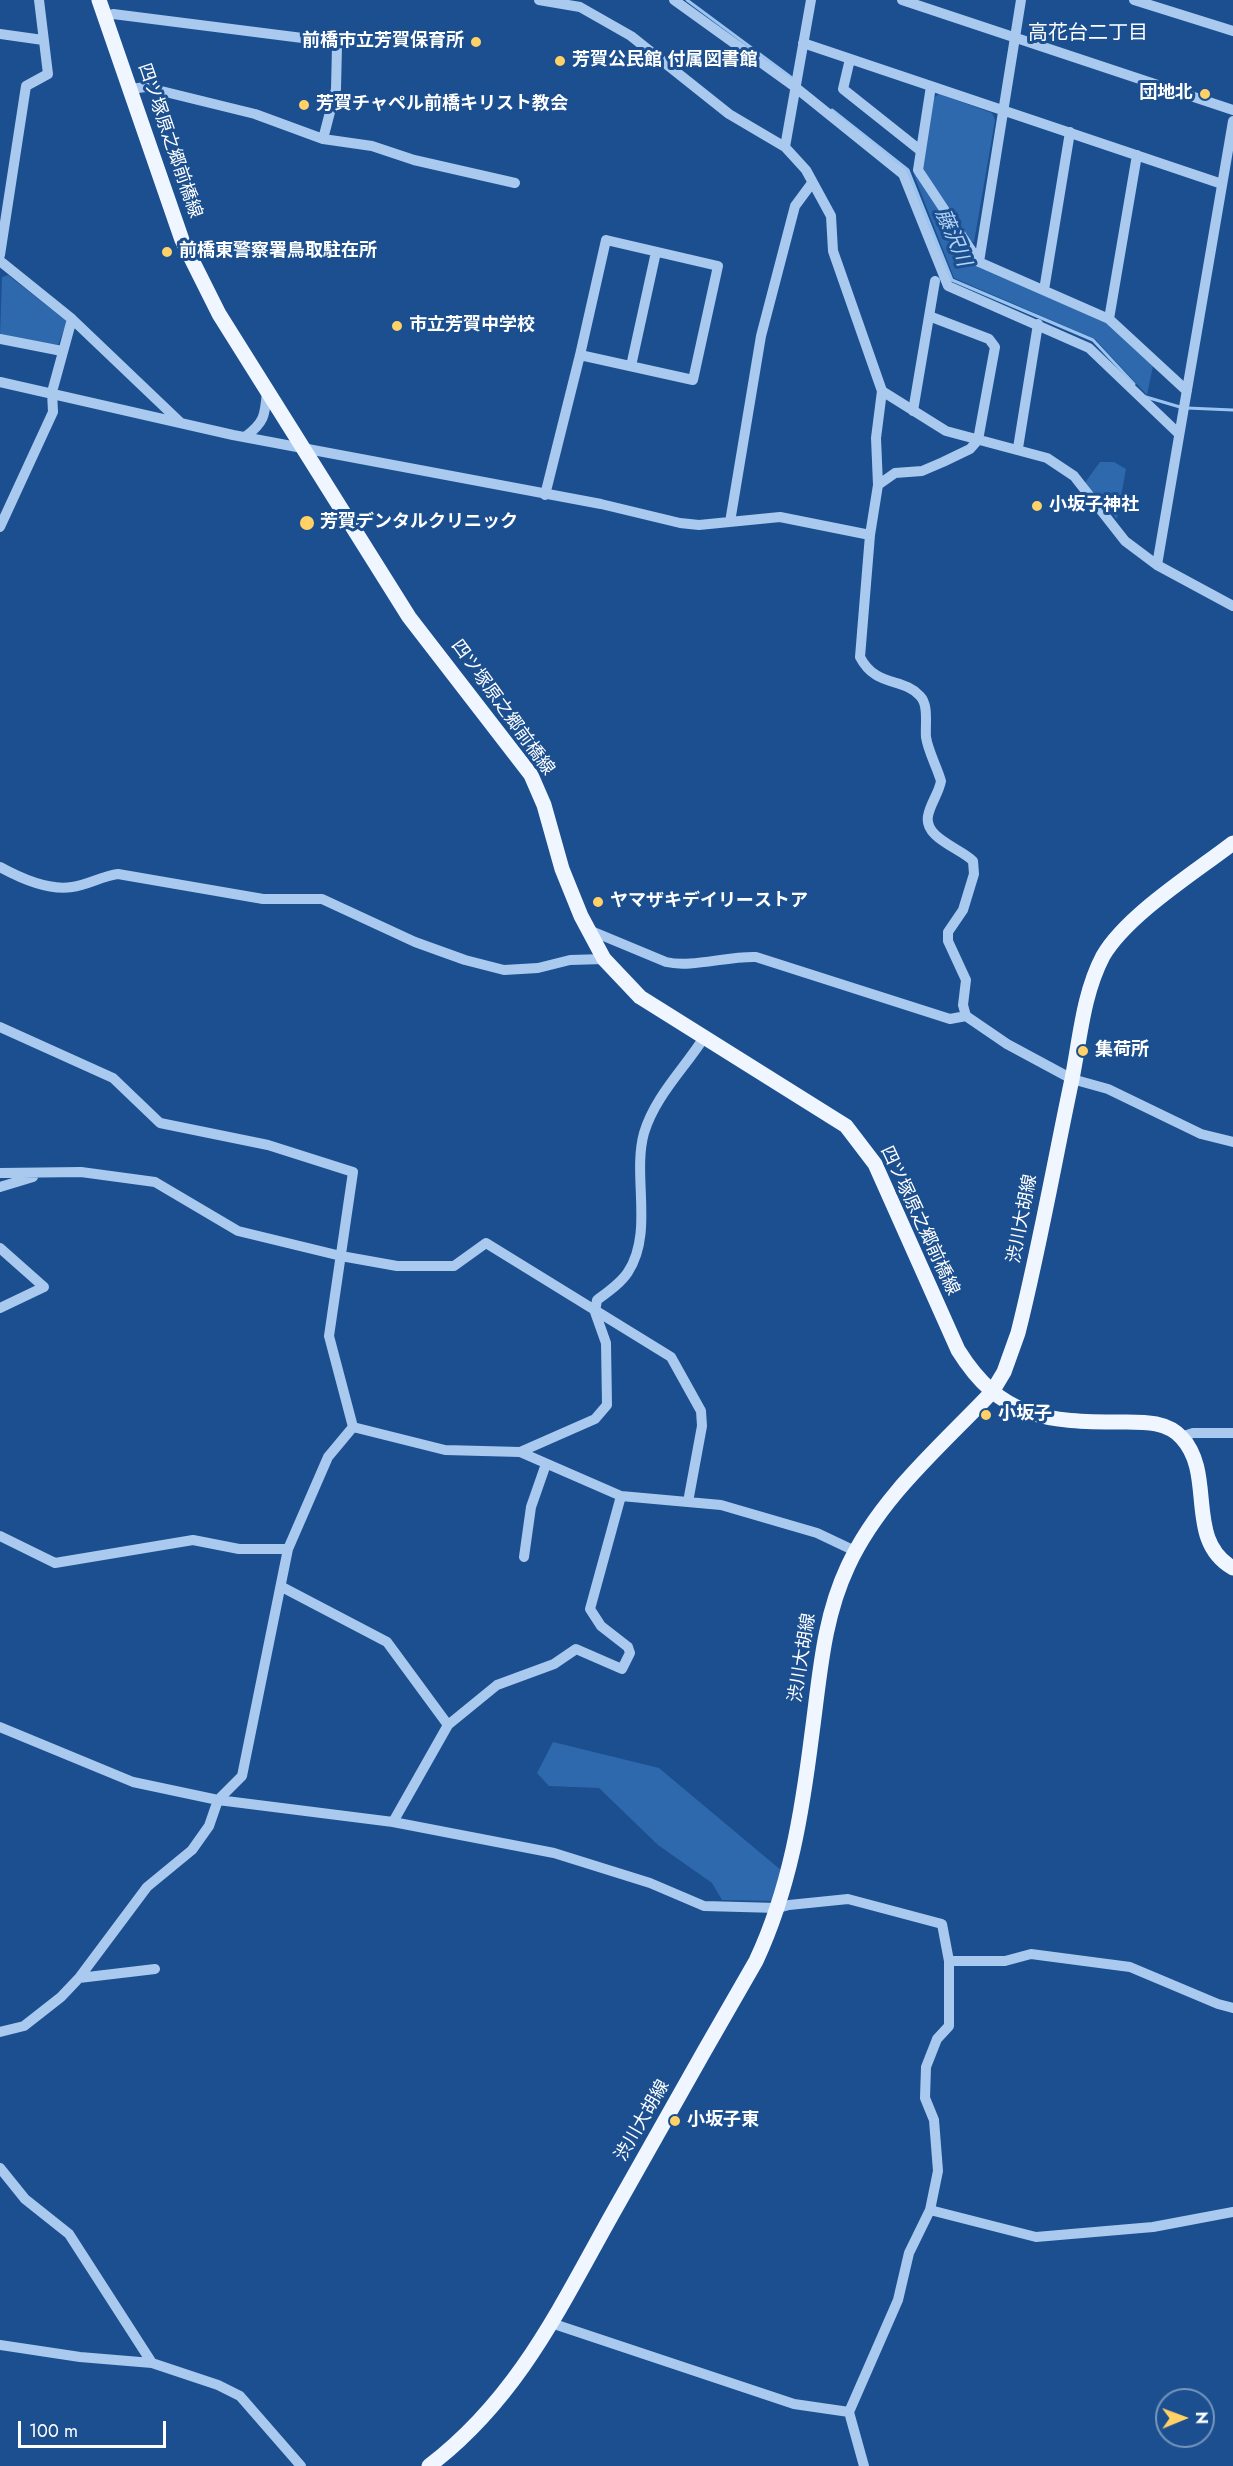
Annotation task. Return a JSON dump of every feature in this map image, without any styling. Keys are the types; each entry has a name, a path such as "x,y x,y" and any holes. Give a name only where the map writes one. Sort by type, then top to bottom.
{"main road":[{"name":"四ツ塚原之郷前橋線","path":"99,0 194,268 219,314 410,617 531,775 544,805 562,869 588,930 604,959 640,997 837,1120 865,1148 885,1184 958,1350 969,1369 992,1392 1011,1407 1027,1414 1099,1422 1144,1422 1166,1426 1181,1437"},
{"name":"渋川大胡線","path":"429,2466 466,2436 489,2413 516,2379 551,2323 756,1961 778,1908 798,1831 825,1629 839,1585 855,1551 879,1512 992,1392 1004,1371 1018,1333 1089,991 1104,956 1119,934 1155,902 1233,843"},
{"path":"1181,1437 1197,1468 1202,1514 1209,1543 1233,1568"}],"street":[{"path":"0,255 26,86 48,74 39,0"},
{"path":"539,0 580,8 631,36 729,114 785,147 806,170 831,216 832,251 882,390 876,438 878,485 870,535 860,657 866,668 877,676 920,696 925,705 927,739 941,781 928,815 928,824 932,833 973,861 974,874 963,910 948,932 948,941 966,980 963,1005 966,1016 1007,1044 1072,1079 1108,1089 1201,1134 1233,1142"},
{"path":"674,0 795,87 903,174 948,286 1089,348 1179,434"},
{"path":"785,147 811,0"},
{"path":"902,0 1233,110"},
{"path":"979,262 1021,0"},
{"path":"1134,0 1160,4 1233,31"},
{"path":"105,16 125,15 334,42 337,46 336,89 323,139"},
{"path":"0,34 43,40"},
{"path":"803,42 1222,184"},
{"path":"850,59 843,89 921,151"},
{"path":"931,86 918,170 979,262 1109,319 1187,391"},
{"path":"131,89 145,87 255,114 323,139 372,146 414,160 515,183"},
{"path":"1157,565 1233,121"},
{"path":"1044,290 1070,132"},
{"path":"1109,319 1137,155"},
{"path":"729,522 761,336 795,206 812,183"},
{"path":"545,495 606,240 718,266 693,380 580,355"},
{"path":"631,366 656,252"},
{"path":"0,261 72,319 181,422"},
{"path":"913,411 935,281"},
{"path":"878,485 895,473 922,471 932,467 970,449 978,440 995,347 989,339 929,316"},
{"path":"0,527 53,412 52,392 72,319"},
{"path":"1018,448 1038,324"},
{"path":"0,339 62,351"},
{"path":"0,382 245,436 601,504 680,523 699,525 780,517 870,535"},
{"path":"245,436 259,427 265,414 267,390"},
{"path":"882,390 946,431 1018,448 1047,458 1074,476 1125,541 1157,565 1233,606"},
{"path":"0,867 22,879 57,886 72,887 102,876 118,874 262,899 322,899 415,942 465,960 504,970 538,968 570,960 604,959"},
{"path":"588,930 666,962 680,965 730,956 756,957 950,1018 966,1016"},
{"path":"0,1027 113,1078 160,1123 268,1145 353,1172 329,1336 353,1427"},
{"path":"520,1452 595,1419 607,1405 606,1343 596,1312 597,1299 628,1272 638,1247 642,1144 648,1121 658,1101 705,1036"},
{"path":"0,1173 81,1172 155,1182 238,1231 341,1256 397,1266 454,1266 486,1243 670,1357 702,1411 702,1426 688,1502"},
{"path":"0,1187 47,1173"},
{"path":"0,1248 44,1287 0,1308"},
{"path":"353,1427 445,1450 520,1452 621,1497 721,1505 816,1533 855,1551"},
{"path":"0,2032 24,2026 61,1996 78,1978 147,1887 159,1874 192,1850 209,1826 218,1800 242,1776 288,1549 328,1457 353,1427"},
{"path":"1181,1437 1193,1433 1233,1433"},
{"path":"524,1557 531,1507 546,1464"},
{"path":"393,1822 448,1725 497,1685 554,1664 576,1649 622,1669 630,1653 628,1647 601,1626 590,1609 621,1497"},
{"path":"0,1536 55,1563 193,1540 239,1549 288,1549"},
{"path":"282,1587 387,1642 448,1725"},
{"path":"0,1727 133,1782 218,1800 393,1822 554,1853 659,1887 704,1906 778,1908 848,1899 942,1924 949,1962 949,2026 937,2039 926,2067 925,2098 934,2120 938,2171 930,2210 909,2253 898,2300 849,2412 864,2466"},
{"path":"949,1962 1005,1961 1031,1954 1130,1967 1218,2004 1233,2008"},
{"path":"78,1978 155,1969"},
{"path":"0,2168 25,2199 69,2234 152,2363"},
{"path":"930,2210 1036,2237 1153,2227 1233,2212"},
{"path":"551,2323 794,2404 849,2412"},
{"path":"0,2344 80,2357 152,2363 218,2385 240,2396 301,2466"}],"shaded area":[{"path":"939,94 992,113 995,120 974,242 970,241 922,170 934,98"},
{"path":"915,173 976,266 1106,322 1153,366 1147,395 1095,339 954,278"},
{"path":"8,275 67,322 58,345 0,336 2,277"},
{"path":"1100,462 1114,462 1126,469 1117,519 1084,484"},
{"path":"553,1742 659,1768 782,1871 775,1901 722,1900 712,1883 658,1845 599,1788 549,1786 537,1773"}],"waterway":[{"name":"藤沢川","path":"687,0 792,78"},
{"name":"藤沢川","path":"832,110 908,170 952,280 1093,340 1134,384"},
{"name":"藤沢川","path":"1146,397 1180,407"},
{"name":"藤沢川","path":"1187,408 1233,410"}],"place":[{"name":"前橋市立芳賀保育所","path":"476,42"},
{"name":"芳賀公民館 付属図書館","path":"560,61"},
{"name":"団地北","path":"1205,94"},
{"name":"芳賀チャペル前橋キリスト教会","path":"304,105"},
{"name":"前橋東警察署鳥取駐在所","path":"167,252"},
{"name":"市立芳賀中学校","path":"397,326"},
{"name":"小坂子神社","path":"1037,506"},
{"name":"芳賀デンタルクリニック","path":"307,523"},
{"name":"ヤマザキデイリーストア","path":"598,902"},
{"name":"集荷所","path":"1083,1051"},
{"name":"小坂子","path":"986,1415"},
{"name":"小坂子東","path":"675,2121"}],"district":[{"name":"高花台二丁目","path":"1088,34"}]}
